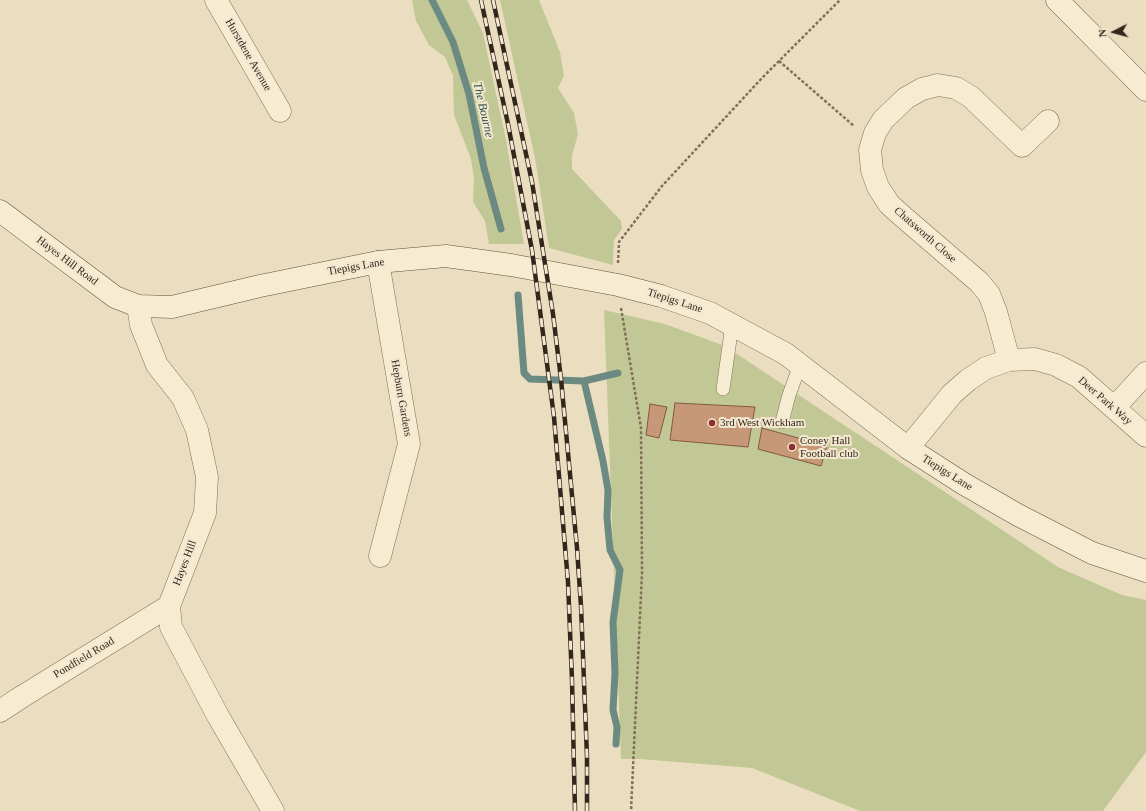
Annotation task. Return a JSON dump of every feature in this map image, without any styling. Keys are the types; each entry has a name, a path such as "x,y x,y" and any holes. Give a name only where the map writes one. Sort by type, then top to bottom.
{"street":[{"name":"Hurstdene Avenue","path":"216,0 280,111"},
{"path":"1057,0 1146,90"},
{"name":"Chatsworth Close","path":"1009,360 996,312 989,294 979,282 889,204 878,187 872,170 870,150 875,133 883,120 906,98 922,89 938,85 956,88 971,97 1022,146 1048,121"},
{"name":"Hayes Hill Road","path":"0,211 115,297 138,306"},
{"name":"Tiepigs Lane","path":"138,306 172,307 260,286 378,262 446,256 511,264 618,285 662,296 710,313 786,354 908,448 964,484 1018,515 1092,553 1146,571"},
{"name":"Hepburn Gardens","path":"378,262 409,444 380,556"},
{"name":"Hayes Hill","path":"138,306 141,325 157,365 183,398 197,430 207,477 205,513 169,606 171,627 218,716 273,811"},
{"name":"Deer Park Way","path":"908,448 952,394 968,380 986,368 1009,360 1035,359 1056,365 1079,377 1146,436"},
{"path":"1114,408 1146,373"},
{"name":"Pondfield Road","path":"0,711 169,606"}],"lane":[{"path":"723,389 732,325"},
{"path":"782,422 789,395 800,365"}],"path":[{"path":"631,811 642,573 641,428 618,285 619,242 662,186 779,61 840,0"},
{"path":"779,61 872,142"}],"green space":[{"path":"412,0 467,0 483,33 506,140 524,244 489,244 485,221 473,202 474,179 471,159 454,115 453,76 445,57 429,45 416,21"},
{"path":"500,0 539,0 560,52 564,76 558,88 574,113 578,134 572,156 572,169 621,221 622,229 614,240 613,265 549,248 535,158"},
{"path":"604,310 665,324 725,346 1058,567 1122,595 1146,600 1146,752 1103,811 860,811 752,768 640,759 621,759"}],"building":[{"name":"3rd West Wickham","path":"675,403 755,407 748,447 670,440"},
{"path":"650,404 667,407 659,438 646,435"},
{"name":"Coney Hall Football club","path":"762,428 827,446 821,466 758,449"}],"waterway":[{"name":"The Bourne","path":"432,0 453,42 469,94 484,168 501,229"},
{"name":"The Bourne","path":"518,295 524,373 530,379 584,381 618,373"},
{"path":"584,381 603,461 608,490 607,517 610,550 620,570 613,622 615,673 613,710 617,727 616,744"}],"railway":[{"path":"481,0 508,124 532,250 554,417 568,582 575,811"},
{"path":"493,0 532,182 553,314 561,379 581,606 587,757 587,811"}],"place":[{"name":"3rd West Wickham","path":"712,423"},
{"name":"Coney Hall Football club","path":"792,447"}]}
